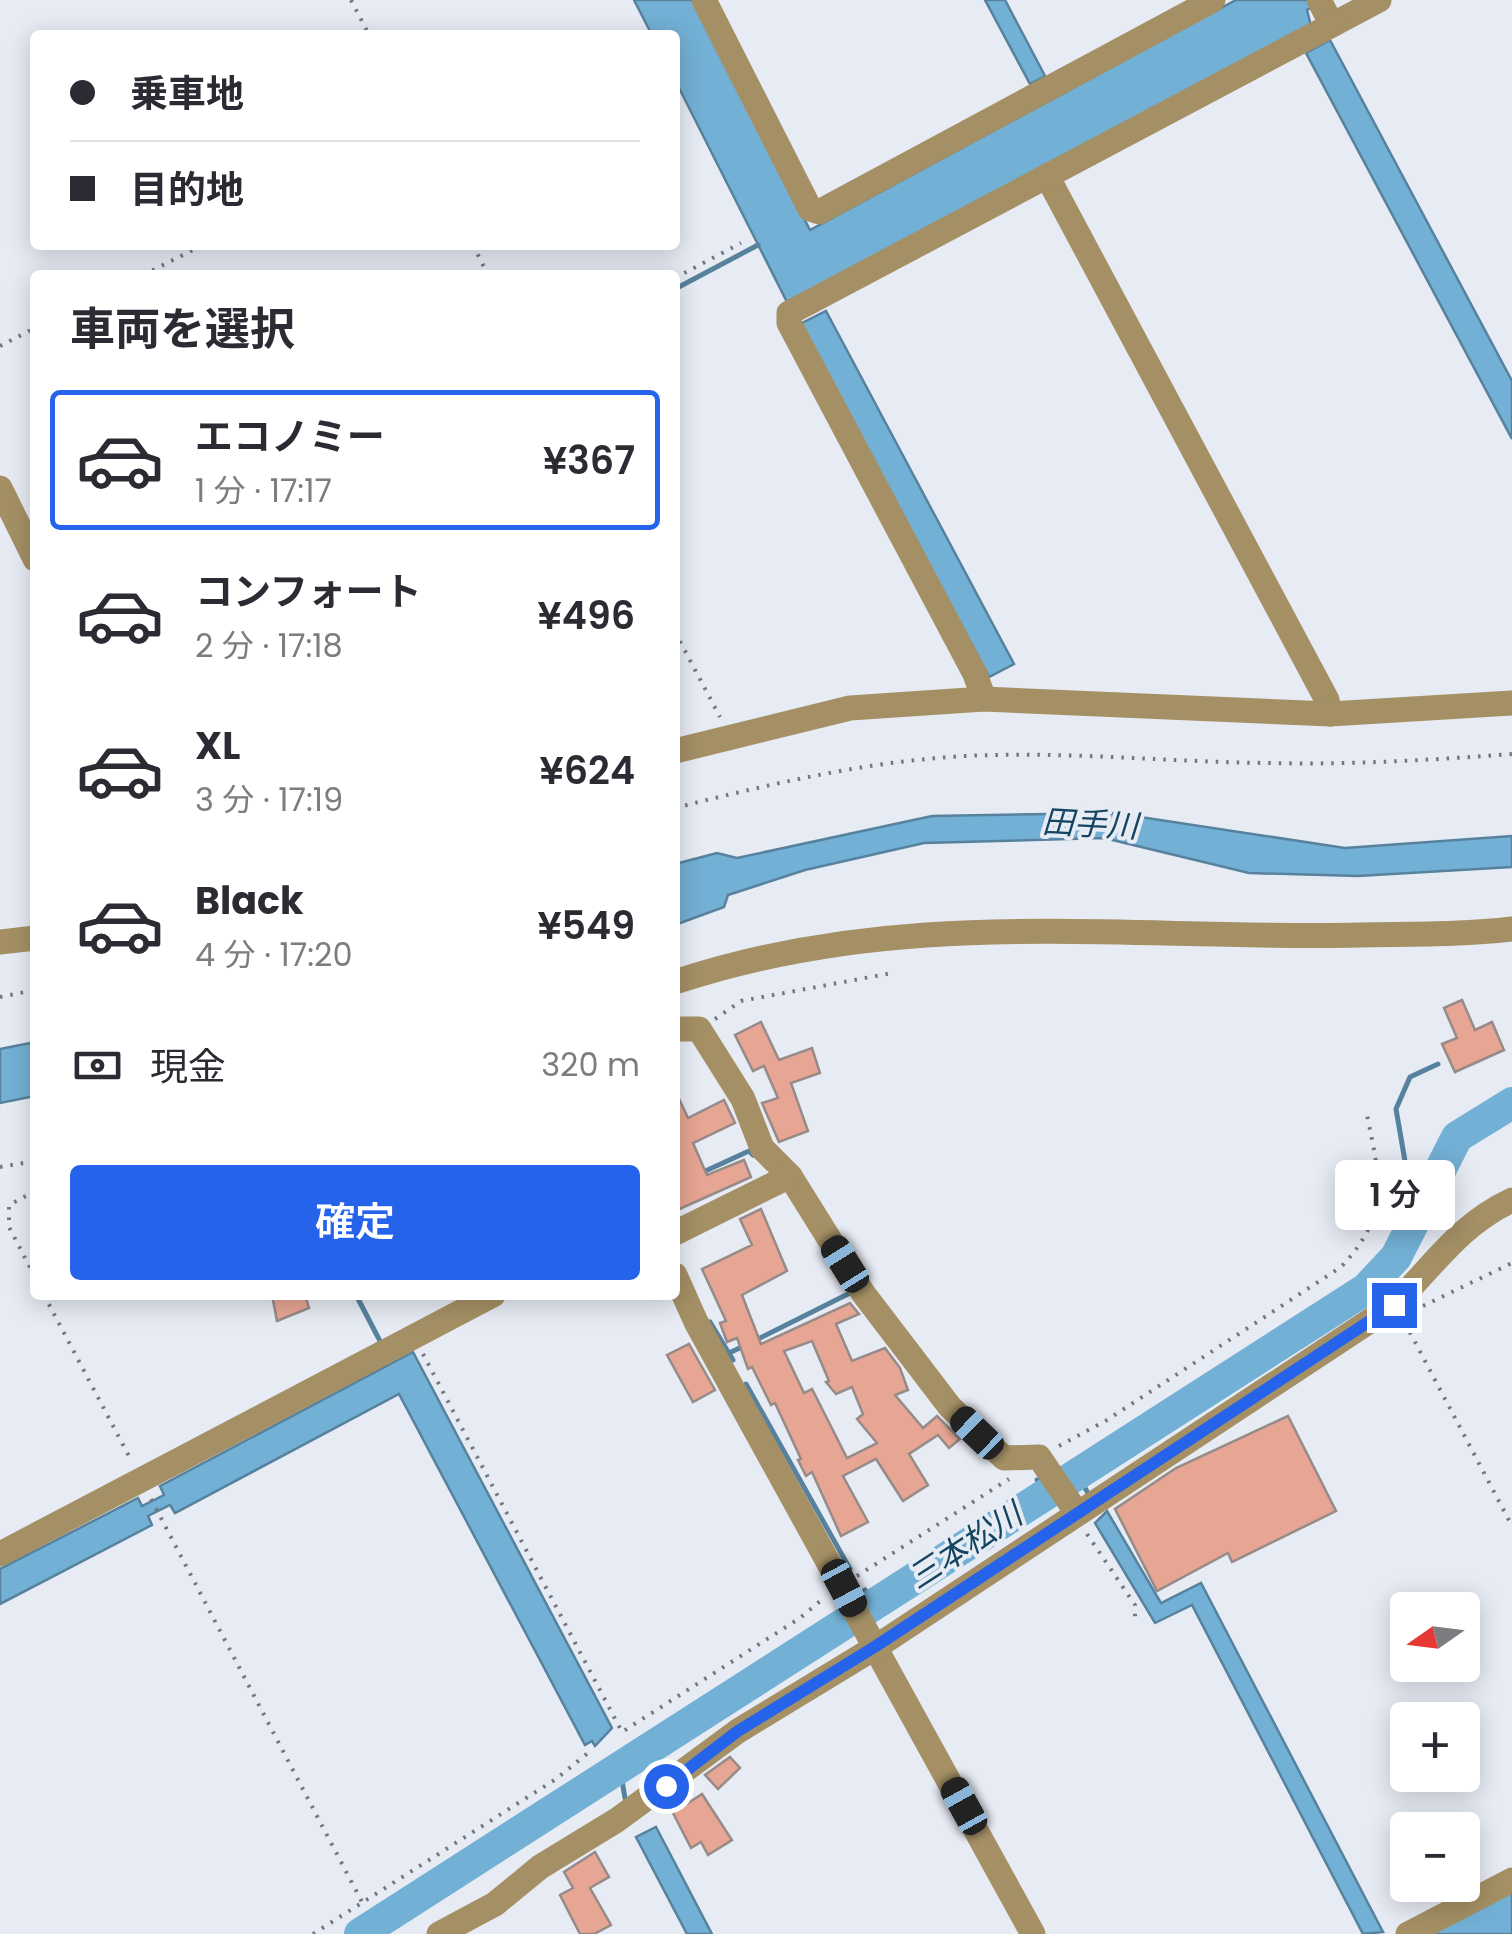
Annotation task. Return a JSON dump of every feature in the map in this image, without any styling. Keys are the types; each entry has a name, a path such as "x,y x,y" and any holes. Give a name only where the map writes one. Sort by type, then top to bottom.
{"street":[{"path":"704,0 810,210 819,212 1214,0"},
{"path":"984,699 975,674 789,323 790,313 1047,176 1325,10 1378,0"},
{"path":"1047,176 1327,700 1330,714"},
{"path":"0,488 30,549"},
{"path":"680,750 730,734 850,708 984,699 1330,714 1512,703"},
{"path":"680,981 818,944 938,931 1026,929 1285,936 1512,929"},
{"path":"0,942 30,939"},
{"path":"687,1029 743,1099 762,1148 790,1176 863,1293 950,1407 1004,1458 1028,1459 1078,1513"},
{"path":"680,1231 790,1176"},
{"path":"438,1934 495,1904 540,1867 618,1820 738,1731 1397,1310 1442,1248 1487,1212 1512,1200"},
{"path":"680,1285 696,1322 1034,1934"},
{"path":"0,1554 147,1490 484,1300"},
{"path":"1408,1934 1512,1880"}],"path":[{"path":"352,0 367,30"},
{"path":"680,275 741,244"},
{"path":"153,270 193,250"},
{"path":"0,346 30,331"},
{"path":"680,641 730,734"},
{"path":"680,807 767,784 962,756 1063,754 1339,763 1512,754"},
{"path":"687,1029 741,1001 892,973"},
{"path":"0,997 30,991"},
{"path":"414,1337 622,1732 1008,1481 1028,1459 1107,1420 1341,1266 1366,1241 1382,1190 1367,1115"},
{"path":"0,1167 30,1162"},
{"path":"30,1194 9,1205 9,1227 30,1267"},
{"path":"1512,1263 1397,1310 1512,1526"},
{"path":"47,1300 362,1902"},
{"path":"1078,1513 1136,1605 1135,1620"},
{"path":"313,1934 588,1753"}],"water":[{"path":"634,0 692,0 810,230 1236,0 1325,0 1307,10 1311,26 788,304 680,90 680,30 649,30"},
{"path":"985,0 1005,0 1045,76 1030,84"},
{"path":"1330,40 1512,381 1512,439 1306,53"},
{"path":"826,311 1014,664 989,677 800,324"},
{"name":"田手川","path":"1114,813 1345,848 1512,836 1512,867 1358,876 1249,873 1104,838 924,843 805,870 728,895 724,907 680,923 680,863 717,853 737,858 932,816"},
{"path":"30,1043 30,1097 0,1103 0,1049"},
{"path":"413,1352 612,1728 595,1746 592,1741 585,1745 399,1394 175,1513 170,1505 148,1516 152,1525 0,1604 0,1569 138,1498 142,1506 164,1495 160,1486"},
{"path":"1107,1511 1161,1603 1201,1583 1383,1932 1363,1934 1192,1605 1155,1623 1095,1523"},
{"path":"656,1827 712,1934 687,1934 636,1837"},
{"path":"1512,1892 1512,1934 1431,1934"}],"building":[{"path":"1462,1000 1475,1030 1492,1022 1504,1050 1455,1072 1442,1044 1457,1038 1444,1008"},
{"path":"761,1022 779,1060 812,1048 820,1073 791,1083 808,1131 779,1142 762,1103 778,1098 764,1066 753,1071 735,1035"},
{"path":"724,1100 735,1123 693,1143 707,1175 744,1160 751,1177 680,1209 680,1101 688,1118"},
{"path":"761,1209 787,1271 742,1295 761,1344 850,1303 859,1314 836,1324 852,1361 885,1348 900,1368 908,1390 895,1395 923,1428 937,1416 960,1439 949,1448 938,1435 909,1454 928,1485 903,1501 876,1459 843,1476 868,1522 841,1536 812,1472 806,1476 798,1460 801,1459 775,1403 771,1405 752,1367 748,1369 737,1338 727,1342 720,1323 726,1321 702,1269 752,1245 740,1219","holes":["812,1341 829,1381 826,1382 836,1394 852,1387 863,1414 857,1419 877,1443 847,1458 812,1389 804,1393 784,1351"]},
{"path":"273,1300 307,1300 309,1308 277,1321"},
{"path":"689,1344 715,1390 693,1402 667,1355"},
{"path":"1288,1416 1336,1511 1232,1562 1228,1553 1157,1591 1115,1509 1176,1468"},
{"path":"730,1757 740,1768 718,1789 705,1775"},
{"path":"702,1794 732,1840 708,1855 701,1842 691,1848 673,1813"},
{"path":"595,1852 609,1877 590,1888 611,1925 594,1934 580,1934 560,1895 573,1888 564,1872"}],"waterway":[{"path":"680,286 758,245"},
{"path":"1415,1219 1396,1109 1410,1077 1438,1064"},
{"name":"三本松川","path":"360,1934 1366,1289 1396,1257 1457,1137 1512,1103"},
{"path":"701,1173 749,1151 753,1155"},
{"path":"756,1340 852,1292"},
{"path":"359,1300 380,1341"},
{"path":"710,1322 733,1360"},
{"path":"729,1353 746,1345"},
{"path":"746,1384 850,1569"},
{"path":"1076,1472 1089,1495"},
{"path":"1037,1480 1046,1491"},
{"path":"865,1590 873,1601"},
{"path":"620,1769 625,1798"}],"route":[{"path":"666,1786 738,1731 876,1646 1394,1305"}]}
